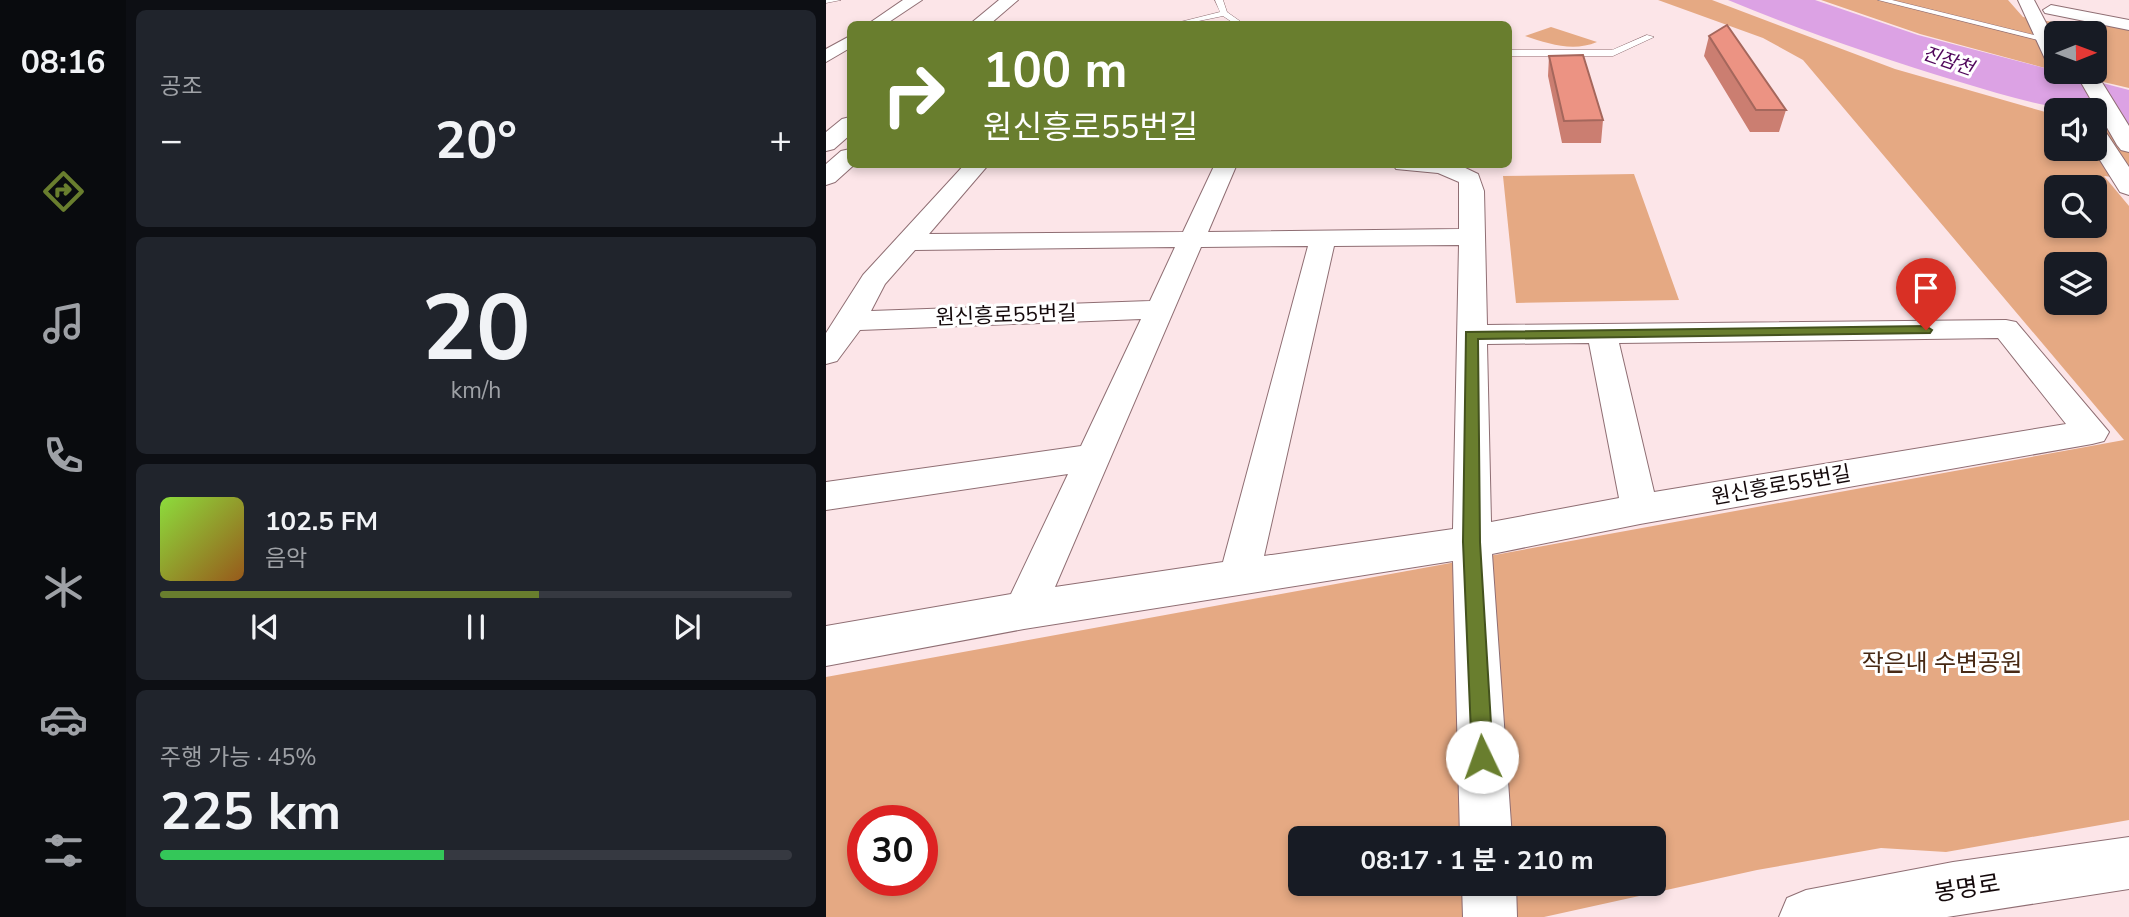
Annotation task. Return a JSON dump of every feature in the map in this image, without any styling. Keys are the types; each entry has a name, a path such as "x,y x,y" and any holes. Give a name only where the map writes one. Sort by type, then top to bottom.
{"street":[{"path":"881,21 914,0"},
{"path":"983,21 1010,0"},
{"path":"2025,0 2044,32"},
{"path":"2048,5 2129,24"},
{"path":"826,57 847,43"},
{"path":"2092,84 2129,145"},
{"path":"826,144 847,126"},
{"path":"2107,153 2129,187"},
{"path":"826,354 851,321 873,281 974,168"},
{"path":"1024,610 1224,168"},
{"path":"1448,168 1470,179 1473,237 1472,542 1485,826"},
{"path":"906,242 1473,237"},
{"path":"1240,575 1323,238"},
{"name":"원신흥로55번길","path":"851,321 1161,309"},
{"name":"원신흥로55번길","path":"826,646 1240,575 1472,542 1640,509 2092,432 2006,329 1602,333"},
{"path":"1471,335 1602,333 1640,509"},
{"path":"826,496 1095,457"},
{"name":"봉명로","path":"1806,917 1952,889 2129,863"},
{"path":"1489,896 1490,917"}],"lane":[{"path":"826,1 837,0"},
{"path":"1219,0 1224,13 1236,21"},
{"path":"1882,0 2044,48"},
{"path":"1188,21 1224,13"},
{"path":"1512,53 1614,53 1650,37"},
{"path":"1614,53 1625,63"}],"green space":[{"name":"작은내 수변공원","path":"1658,0 1712,0 1895,69 2044,112 2044,161 2107,161 2107,128 2129,133 2129,179 2107,175 2044,175 2044,238 2107,238 2107,180 2129,206 2129,820 1946,852 1881,848 1757,870 1666,890 1666,826 1288,826 1288,896 1639,896 1544,917 826,917 826,677 2124,440 1803,60 1763,38"},
{"path":"1821,0 2008,0 2023,17 2047,21 2044,21 2044,68 1920,34"},
{"path":"2107,25 2129,29 2129,88 2107,83"},
{"path":"1551,27 1597,42 1570,47 1525,36"},
{"path":"1634,174 1679,300 1516,303 1503,176"}],"water":[{"name":"진잠천","path":"1728,0 1815,0 1918,35 2044,68 2044,84 2106,84 2129,90 2129,124 2107,119 2107,98 2044,98 2044,104 2026,101 1930,73"}],"building":[{"path":"1727,25 1786,110 1756,110 1709,36"},
{"path":"1583,55 1603,120 1564,121 1549,56"}],"route":[{"path":"1482,757 1472,542 1471,335 1926,330"}]}
